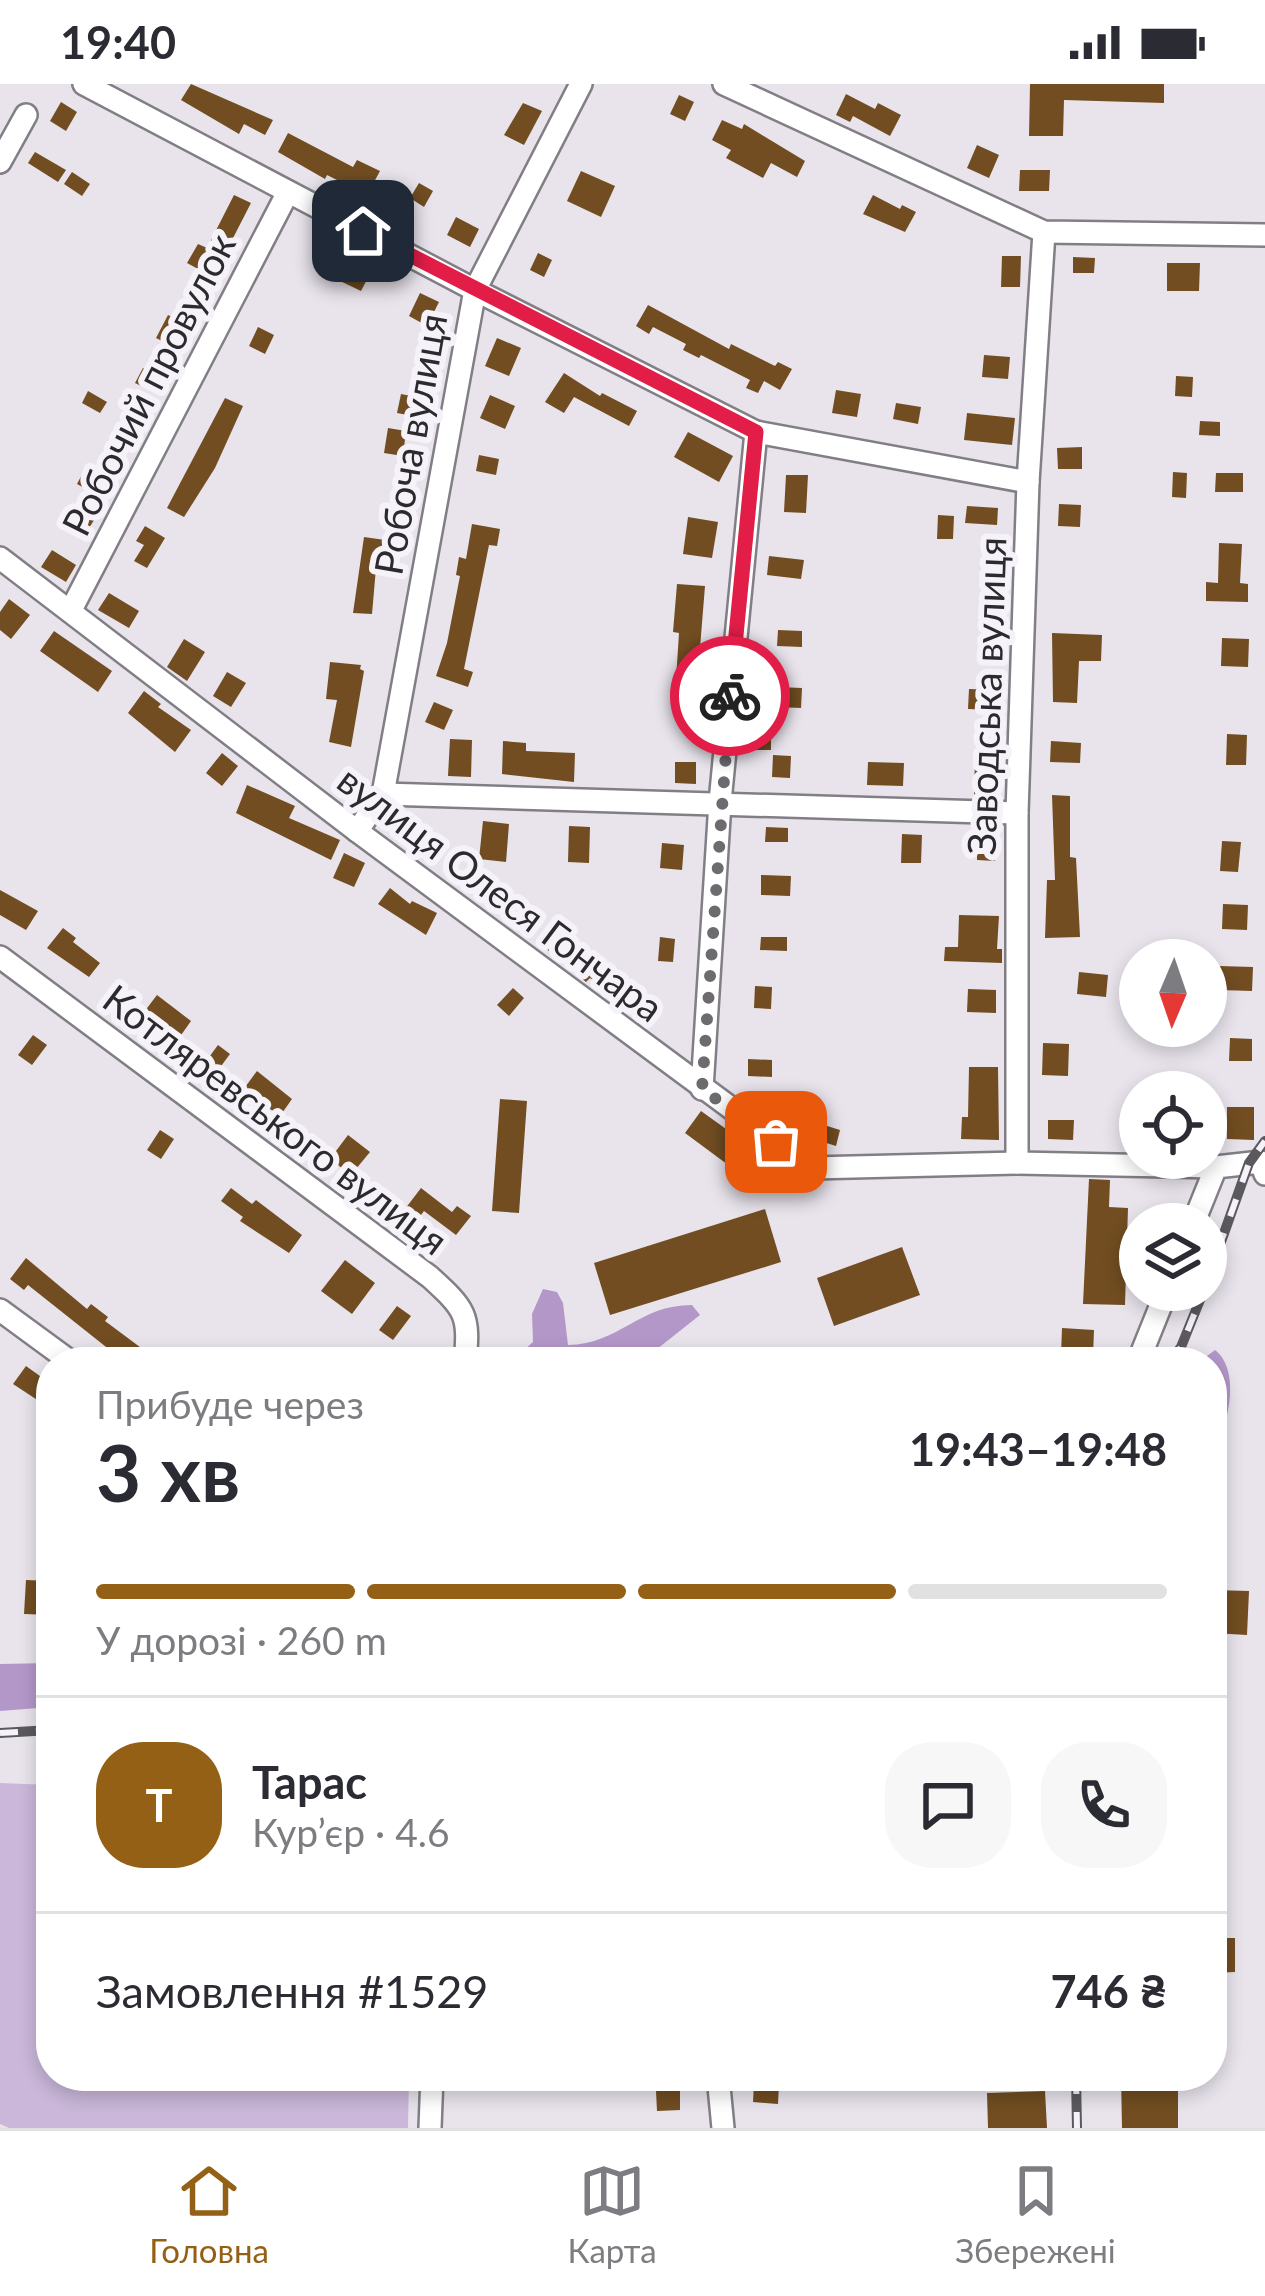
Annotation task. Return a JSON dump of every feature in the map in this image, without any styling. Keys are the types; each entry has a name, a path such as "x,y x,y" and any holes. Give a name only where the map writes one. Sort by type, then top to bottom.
{"street":[{"path":"84,84 756,432 1028,482"},
{"name":"Робоча вулиця","path":"357,831 383,794 475,290 581,84"},
{"path":"724,84 1044,232 1265,235"},
{"path":"0,162 26,115"},
{"name":"Робочий провулок","path":"71,610 288,192"},
{"name":"Заводська вулиця","path":"1017,1163 1017,813 1028,482 1044,232"},
{"path":"702,1089 720,802 756,432"},
{"name":"вулиця Олеся Гончара","path":"0,558 357,831 812,1168 1119,1165"},
{"path":"383,794 1017,813"},
{"name":"Котляревського вулиця","path":"0,957 430,1277 461,1305 469,1327 467,1347"},
{"name":"вулиця Олеся Гончара","path":"1227,1166 1261,1162 1265,1174"},
{"path":"0,1310 51,1347"},
{"path":"1144,1347 1159,1311"},
{"path":"430,2128 431,2091"},
{"path":"719,2091 723,2128"}],"shaded area":[{"path":"543,1289 557,1292 563,1303 568,1345 602,1338 673,1307 692,1305 700,1315 660,1347 528,1347 533,1342 532,1314"},
{"path":"1227,1369 1230,1385 1227,1415"},
{"path":"36,1663 36,1708 0,1711 0,1664"},
{"path":"0,1783 36,1784 36,2091 409,2091 408,2128 9,2128 0,2124"}],"building":[{"path":"191,84 273,120 265,135 244,124 239,134 181,100"},
{"path":"1030,84 1164,84 1164,103 1064,100 1063,136 1029,136"},
{"path":"846,94 875,109 878,103 901,115 890,136 853,116 850,122 836,115"},
{"path":"679,95 694,102 685,121 670,114"},
{"path":"61,102 77,112 66,131 50,121"},
{"path":"523,103 542,111 524,145 504,135"},
{"path":"722,120 742,129 744,124 805,161 797,177 771,163 763,178 726,158 731,150 712,140"},
{"path":"288,133 353,167 357,160 380,171 367,195 327,175 325,179 278,152"},
{"path":"977,145 999,155 989,178 967,168"},
{"path":"35,152 66,170 58,182 28,163"},
{"path":"1020,170 1050,170 1049,191 1019,191"},
{"path":"581,171 615,186 601,217 567,201"},
{"path":"72,172 90,184 82,196 64,184"},
{"path":"419,183 433,191 424,207 410,198"},
{"path":"234,195 251,203 213,277 187,263 198,244 207,248"},
{"path":"873,195 916,212 905,232 863,214"},
{"path":"456,217 479,229 470,247 447,235"},
{"path":"538,253 552,260 544,277 530,270"},
{"path":"1002,256 1021,256 1020,287 1001,287"},
{"path":"1073,257 1095,258 1094,273 1073,273"},
{"path":"349,258 372,270 361,291 338,280"},
{"path":"1167,263 1200,263 1199,291 1167,291"},
{"path":"420,293 439,302 427,326 409,316"},
{"path":"648,305 729,349 731,344 775,366 778,362 792,369 780,390 764,381 758,393 746,388 750,380 683,350 686,344 653,327 649,334 636,326"},
{"path":"168,315 192,327 180,350 156,338"},
{"path":"258,327 274,335 265,354 249,346"},
{"path":"497,338 521,348 509,376 485,366"},
{"path":"984,355 1010,357 1008,379 982,377"},
{"path":"143,368 163,378 156,393 135,383"},
{"path":"564,373 600,396 637,411 629,426 574,397 564,413 545,402"},
{"path":"1176,376 1193,377 1192,397 1175,396"},
{"path":"836,390 861,394 857,417 832,413"},
{"path":"88,391 107,402 100,413 82,403"},
{"path":"401,394 421,398 418,417 397,413"},
{"path":"490,395 515,406 505,429 480,418"},
{"path":"225,398 243,406 215,468 184,517 167,508"},
{"path":"896,403 921,407 918,424 893,419"},
{"path":"967,413 1015,418 1012,445 964,440"},
{"path":"1200,421 1220,422 1220,436 1199,435"},
{"path":"388,428 406,431 403,456 384,453"},
{"path":"688,432 733,456 719,482 674,457"},
{"path":"1082,447 1082,469 1058,469 1057,448"},
{"path":"479,455 499,459 496,475 476,471"},
{"path":"86,467 117,483 86,533 67,523 86,489 77,484"},
{"path":"1173,472 1187,473 1186,498 1172,497"},
{"path":"1216,473 1243,473 1243,492 1215,492"},
{"path":"786,475 808,475 806,513 784,512"},
{"path":"1059,504 1081,505 1080,527 1058,526"},
{"path":"967,506 998,508 997,525 965,523"},
{"path":"938,515 954,516 953,539 937,539"},
{"path":"688,517 718,522 712,558 683,554"},
{"path":"472,524 500,529 497,546 489,545 464,669 473,672 468,687 436,676 460,576 456,575 459,557 466,559"},
{"path":"145,526 165,538 147,568 134,561 144,545 136,541"},
{"path":"364,537 385,540 381,569 376,568 372,614 353,613"},
{"path":"1219,543 1242,544 1240,583 1248,584 1248,602 1206,601 1206,582 1218,583"},
{"path":"52,550 76,565 66,582 41,567"},
{"path":"769,556 804,560 801,579 767,575"},
{"path":"677,584 705,586 700,648 705,649 696,697 675,695"},
{"path":"109,593 139,611 129,628 98,610"},
{"path":"9,599 30,615 11,639 0,630 0,612"},
{"path":"778,630 802,631 802,647 777,646"},
{"path":"54,631 112,671 98,692 40,651"},
{"path":"1052,633 1102,635 1101,661 1079,661 1077,703 1053,702"},
{"path":"1222,638 1249,639 1248,667 1221,666"},
{"path":"184,639 205,652 187,681 167,667"},
{"path":"330,662 361,665 364,671 351,747 329,742 337,700 326,699"},
{"path":"227,672 246,683 231,707 213,696"},
{"path":"777,687 802,688 801,708 777,707"},
{"path":"969,689 994,690 993,710 968,709"},
{"path":"144,691 191,730 175,752 128,713"},
{"path":"434,702 453,710 444,730 425,722"},
{"path":"754,729 771,730 771,750 753,750"},
{"path":"1227,734 1247,735 1246,765 1226,765"},
{"path":"450,739 472,740 471,777 448,776"},
{"path":"503,741 526,743 526,751 575,753 574,782 502,774"},
{"path":"1051,741 1081,743 1080,763 1050,762"},
{"path":"222,753 238,766 222,786 206,773"},
{"path":"773,755 791,756 790,778 772,777"},
{"path":"975,757 1000,758 998,797 974,797"},
{"path":"675,762 696,762 696,784 675,783"},
{"path":"868,762 904,763 903,786 867,785"},
{"path":"247,785 295,806 289,818 340,840 331,860 236,813"},
{"path":"1052,795 1070,796 1070,857 1076,858 1080,937 1045,938 1047,880 1055,880"},
{"path":"483,821 509,824 506,862 479,859"},
{"path":"569,826 590,827 589,863 568,862"},
{"path":"766,827 788,828 788,842 765,842"},
{"path":"902,834 922,835 921,863 901,863"},
{"path":"977,835 996,835 995,861 977,860"},
{"path":"1222,841 1241,842 1238,872 1220,871"},
{"path":"662,843 684,845 682,870 660,868"},
{"path":"344,853 365,863 354,887 333,878"},
{"path":"761,875 791,876 790,896 761,895"},
{"path":"390,888 410,904 437,913 426,935 378,904"},
{"path":"0,890 38,911 26,930 0,915"},
{"path":"1223,904 1248,905 1247,930 1222,929"},
{"path":"959,915 999,916 997,949 1002,949 1002,963 944,961 945,947 958,947"},
{"path":"557,919 577,932 570,943 616,986 612,992 590,978 586,982 575,973 578,970 540,945"},
{"path":"63,928 100,963 89,977 47,948"},
{"path":"660,937 675,939 673,962 658,961"},
{"path":"761,937 787,937 787,951 760,950"},
{"path":"1227,966 1253,967 1252,991 1227,990"},
{"path":"1079,972 1108,975 1106,997 1077,994"},
{"path":"625,978 639,990 625,1005 611,993"},
{"path":"755,986 772,987 771,1009 754,1008"},
{"path":"513,988 524,998 509,1016 497,1005"},
{"path":"968,989 996,990 996,1013 967,1012"},
{"path":"157,995 191,1021 179,1038 141,1016"},
{"path":"33,1035 47,1045 32,1065 18,1055"},
{"path":"1230,1038 1252,1039 1252,1061 1229,1061"},
{"path":"1043,1043 1069,1044 1068,1076 1042,1075"},
{"path":"218,1045 230,1054 216,1073 204,1064"},
{"path":"748,1059 772,1060 772,1077 748,1076"},
{"path":"969,1067 998,1067 999,1140 961,1139 962,1117 968,1117"},
{"path":"257,1071 292,1099 280,1116 243,1090"},
{"path":"500,1099 527,1101 519,1213 492,1211"},
{"path":"1227,1107 1254,1107 1254,1140 1227,1139"},
{"path":"701,1111 783,1170 766,1193 685,1133"},
{"path":"1048,1120 1074,1120 1073,1140 1048,1139"},
{"path":"824,1125 840,1130 836,1146 820,1141"},
{"path":"160,1130 174,1139 161,1159 147,1150"},
{"path":"348,1135 370,1152 351,1175 330,1159"},
{"path":"1089,1179 1110,1180 1109,1207 1119,1208 1119,1305 1083,1304"},
{"path":"231,1188 252,1204 256,1200 302,1235 289,1253 240,1221 243,1217 221,1201"},
{"path":"421,1188 452,1212 457,1206 471,1216 456,1235 424,1211 418,1219 405,1209"},
{"path":"765,1209 781,1262 610,1315 594,1263"},
{"path":"902,1247 920,1295 834,1326 817,1278"},
{"path":"26,1258 87,1309 91,1304 108,1317 105,1321 140,1347 106,1347 28,1285 24,1290 10,1279"},
{"path":"345,1260 375,1283 352,1314 321,1291"},
{"path":"397,1306 411,1316 393,1340 379,1330"},
{"path":"1062,1328 1094,1330 1093,1347 1061,1347"},
{"path":"26,1366 36,1373 36,1399 13,1384"},
{"path":"26,1580 36,1580 36,1614 24,1614"},
{"path":"1227,1590 1249,1591 1247,1635 1227,1634"},
{"path":"1227,1938 1235,1938 1235,1972 1227,1972"},
{"path":"656,2091 680,2091 680,2110 657,2111"},
{"path":"754,2091 779,2091 778,2104 753,2102"},
{"path":"1045,2091 1047,2128 988,2128 987,2093"},
{"path":"1121,2091 1178,2091 1178,2128 1122,2128"}],"railway":[{"path":"1227,1225 1249,1163 1265,1141"},
{"path":"1181,1347 1196,1311"},
{"path":"0,1733 36,1731"},
{"path":"1076,2091 1077,2128"}],"way so far":[{"path":"730,696 702,1089 776,1142"}],"route":[{"path":"363,231 756,432 730,696"}]}
